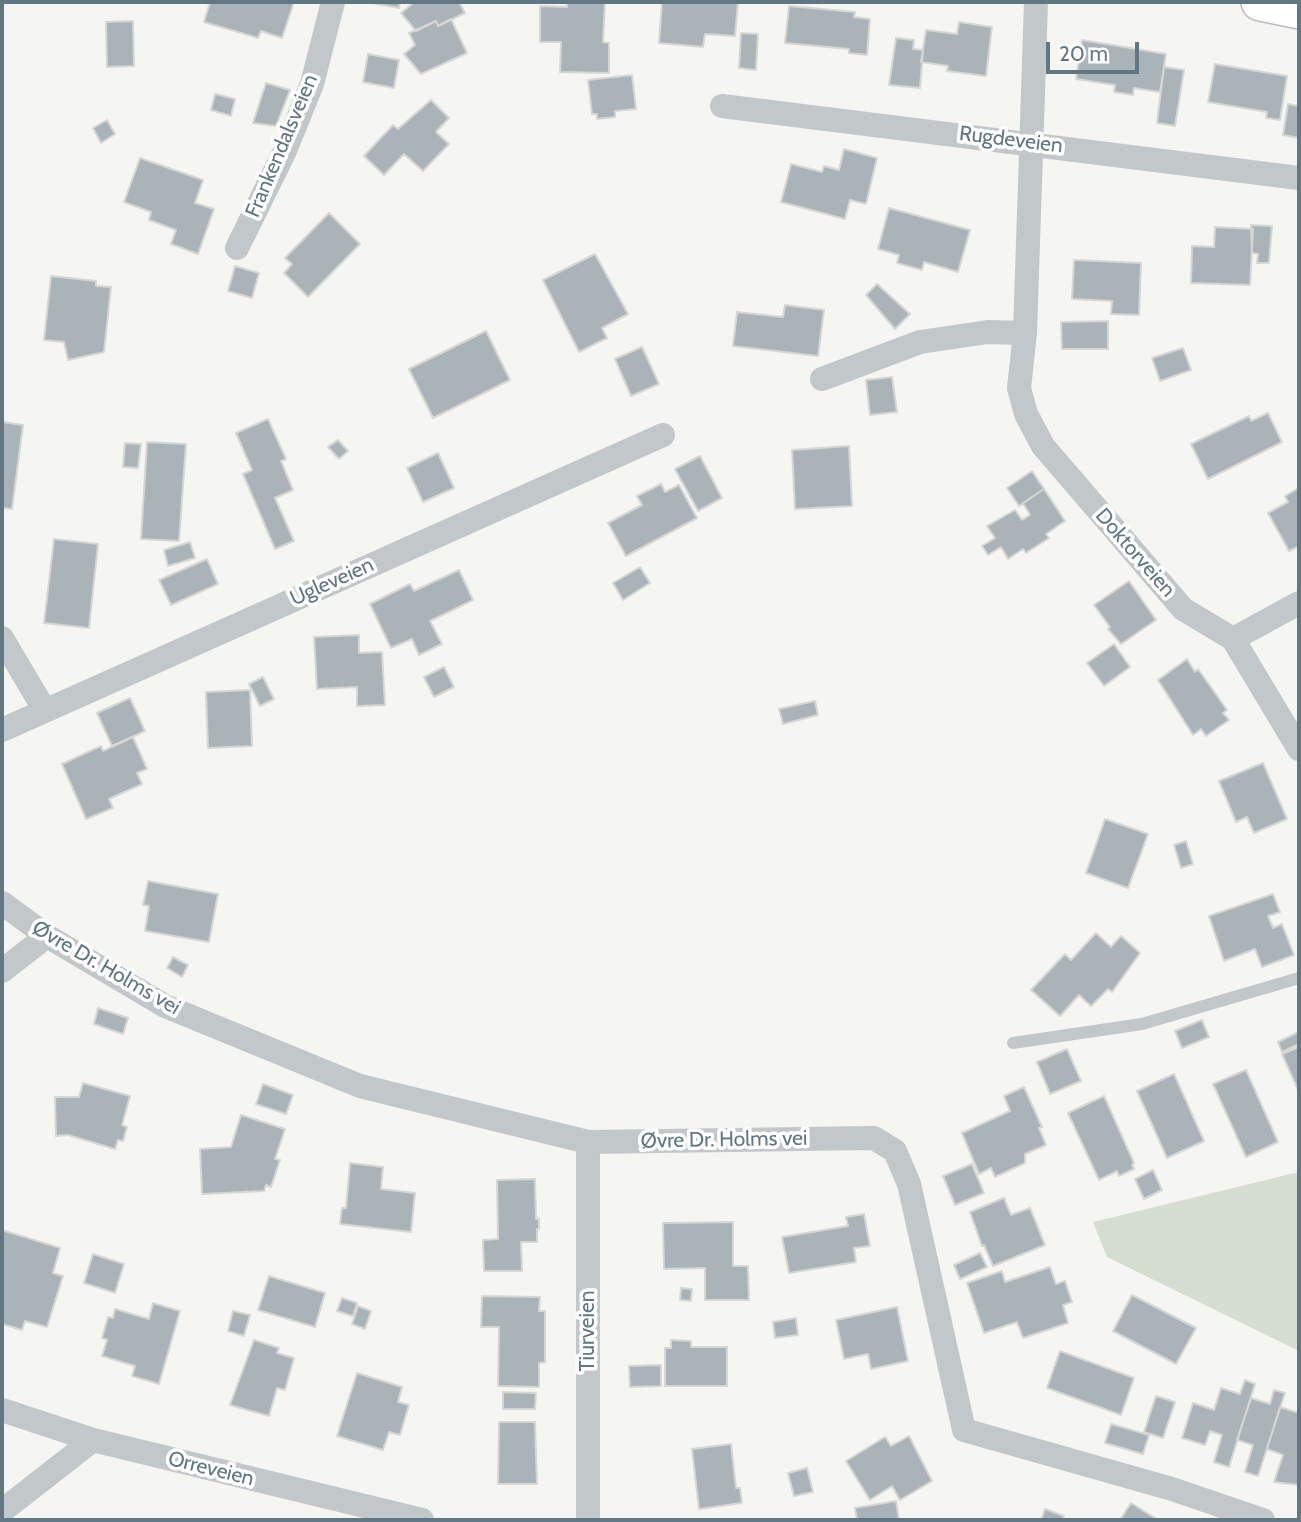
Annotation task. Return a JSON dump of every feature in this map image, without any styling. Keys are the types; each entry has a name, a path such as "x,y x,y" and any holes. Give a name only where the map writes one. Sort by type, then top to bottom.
{"main road":[{"path":"1260,2 1299,10"}],"street":[{"name":"Frankendalsveien","path":"237,248 284,153 312,84 333,2"},
{"name":"Doktorveien","path":"1036,2 1034,143 1025,333 1019,388 1026,414 1043,446 1183,609 1233,639 1299,749"},
{"name":"Rugdeveien","path":"722,106 1299,178"},
{"path":"821,379 920,342 988,332 1025,333"},
{"name":"Ugleveien","path":"2,730 663,435"},
{"path":"1233,639 1299,603"},
{"path":"2,638 44,709"},
{"name":"Øvre Dr. Holms vei","path":"2,902 47,936 165,1006 360,1086 588,1142 874,1139 895,1151 909,1184 964,1430 1172,1489 1263,1520"},
{"path":"2,971 47,936"},
{"name":"Tiurveien","path":"588,1142 588,1520"},
{"name":"Orreveien","path":"2,1410 93,1440 422,1520"},
{"path":"2,1511 93,1440"}],"lane":[{"path":"1013,1043 1142,1024 1299,978"}],"shaded area":[{"path":"1299,1172 1299,1351 1107,1257 1093,1222"}],"building":[{"path":"210,2 294,2 282,38 261,31 258,38 204,22"},
{"path":"367,2 400,2 399,8"},
{"path":"410,2 459,2 465,13 438,26 436,21 416,31 401,13 412,4"},
{"path":"567,2 605,2 603,42 609,43 609,73 560,72 561,42 540,42 540,6 567,7"},
{"path":"662,2 738,2 735,36 705,34 703,47 659,43"},
{"path":"789,6 855,12 854,17 870,19 867,55 849,53 849,49 785,43"},
{"path":"451,19 467,53 421,74 404,54 415,45 409,33 436,21 438,26"},
{"path":"133,21 134,66 107,67 106,22"},
{"path":"959,22 992,27 986,76 947,71 948,66 921,62 926,30 957,34"},
{"path":"741,33 758,34 756,70 739,68"},
{"path":"896,38 914,40 913,49 923,50 920,88 889,85"},
{"path":"1082,40 1166,54 1160,92 1134,88 1133,95 1114,92 1115,85 1076,79"},
{"path":"368,54 399,60 394,88 363,82"},
{"path":"1215,64 1287,76 1280,120 1266,118 1267,112 1208,102"},
{"path":"1164,67 1184,70 1175,126 1157,123"},
{"path":"632,75 636,109 615,111 615,117 597,119 597,114 592,114 588,80"},
{"path":"266,83 290,90 276,126 253,123"},
{"path":"215,94 235,99 231,116 211,110"},
{"path":"431,100 449,118 436,132 449,144 423,171 404,154 384,175 364,156 393,125 398,129"},
{"path":"1288,104 1299,106 1299,138 1283,135"},
{"path":"107,120 115,134 101,143 93,128"},
{"path":"844,149 877,158 866,204 850,200 845,219 781,202 791,164 822,172 824,166 839,170"},
{"path":"140,158 203,180 195,203 214,209 198,254 171,244 176,230 149,220 151,212 124,202"},
{"path":"889,208 970,230 958,272 924,262 922,270 897,263 899,255 878,249"},
{"path":"329,213 360,244 308,297 284,273 292,264 285,258"},
{"path":"1251,225 1272,226 1269,263 1257,263 1258,254 1252,253"},
{"path":"1215,227 1253,229 1250,285 1191,283 1192,246 1214,247"},
{"path":"595,254 628,314 602,328 607,338 579,352 543,280"},
{"path":"1074,260 1141,263 1139,315 1111,314 1112,301 1072,299"},
{"path":"235,266 259,273 252,298 228,291"},
{"path":"51,276 96,281 96,286 111,287 104,352 68,360 64,342 44,340"},
{"path":"877,284 910,314 895,329 866,295"},
{"path":"785,305 824,310 818,356 733,346 737,312 783,317"},
{"path":"1108,321 1108,349 1062,349 1061,322"},
{"path":"486,331 510,380 433,418 409,369"},
{"path":"642,347 659,384 631,396 615,359"},
{"path":"1183,348 1191,370 1160,381 1152,358"},
{"path":"892,377 897,412 870,415 866,380"},
{"path":"1268,413 1282,442 1208,479 1191,444 1249,416 1251,421"},
{"path":"268,419 286,459 281,461 293,490 275,498 294,541 275,549 243,474 252,470 236,433"},
{"path":"2,422 23,425 12,509 2,508"},
{"path":"338,440 348,451 339,459 328,447"},
{"path":"147,442 186,444 179,541 141,539"},
{"path":"125,443 141,444 138,468 123,467"},
{"path":"849,446 852,506 795,509 792,450"},
{"path":"438,453 454,488 423,502 407,468"},
{"path":"700,456 722,498 698,511 675,469"},
{"path":"1032,471 1044,489 1019,506 1007,488"},
{"path":"661,484 665,492 679,485 697,518 626,556 608,523 642,505 637,496"},
{"path":"1299,488 1299,546 1289,551 1268,513 1288,502 1285,496"},
{"path":"1044,489 1065,521 1046,534 1049,538 1026,553 1023,549 1008,559 1001,547 988,555 982,546 995,538 987,526 1015,510 1022,520 1030,515 1023,503"},
{"path":"54,539 98,544 89,628 44,623"},
{"path":"190,542 195,558 168,566 164,550"},
{"path":"207,559 218,584 171,605 159,580"},
{"path":"640,567 650,583 623,600 613,583"},
{"path":"459,570 473,600 430,621 442,644 419,655 412,639 391,648 370,604 410,584 414,591"},
{"path":"1129,581 1156,620 1121,644 1108,629 1110,627 1094,605"},
{"path":"359,635 359,653 382,652 385,705 357,706 357,687 317,689 314,637"},
{"path":"1114,644 1130,667 1104,686 1087,663"},
{"path":"1187,659 1195,672 1198,669 1227,710 1223,713 1229,720 1206,736 1201,729 1193,735 1158,680"},
{"path":"444,667 454,687 434,697 424,677"},
{"path":"263,677 274,699 260,706 249,684"},
{"path":"250,690 252,746 208,748 206,692"},
{"path":"130,698 145,731 112,746 97,713"},
{"path":"815,701 818,715 783,724 779,709"},
{"path":"133,737 147,769 137,773 142,784 109,799 113,808 86,819 62,764 101,746 103,751"},
{"path":"1263,763 1287,819 1254,833 1247,817 1236,822 1219,781"},
{"path":"1105,819 1148,834 1128,888 1086,873"},
{"path":"1186,841 1193,864 1181,868 1174,845"},
{"path":"148,881 218,894 209,942 145,931 149,906 143,905"},
{"path":"1273,894 1280,912 1268,916 1273,928 1282,924 1294,955 1262,967 1255,949 1224,961 1209,916"},
{"path":"1096,933 1111,947 1121,936 1140,953 1112,992 1108,989 1091,1006 1079,995 1060,1016 1031,990 1065,954 1071,960"},
{"path":"173,957 188,965 182,977 167,968"},
{"path":"98,1008 128,1018 123,1034 94,1024"},
{"path":"1202,1020 1209,1037 1182,1048 1175,1031"},
{"path":"1299,1032 1299,1044 1282,1052 1278,1042"},
{"path":"1299,1047 1299,1092 1282,1054"},
{"path":"1067,1049 1081,1081 1050,1094 1037,1062"},
{"path":"1246,1070 1278,1142 1246,1157 1213,1084"},
{"path":"1174,1074 1204,1141 1167,1158 1137,1091"},
{"path":"83,1083 130,1096 122,1125 127,1127 123,1141 118,1140 115,1149 68,1135 56,1136 55,1097 79,1097"},
{"path":"263,1084 293,1095 286,1114 256,1104"},
{"path":"1024,1087 1042,1127 1039,1128 1046,1145 1025,1154 1025,1163 995,1177 991,1168 979,1174 962,1133 1010,1111 1004,1096"},
{"path":"1104,1096 1134,1163 1134,1169 1119,1176 1117,1171 1099,1180 1068,1113"},
{"path":"241,1115 285,1129 275,1159 280,1160 271,1187 266,1185 264,1191 202,1194 200,1149 231,1147"},
{"path":"350,1163 383,1167 381,1189 415,1193 411,1232 340,1224 342,1208 346,1208"},
{"path":"972,1164 984,1193 955,1205 943,1176"},
{"path":"1153,1170 1162,1190 1144,1199 1135,1179"},
{"path":"535,1179 536,1219 539,1219 539,1229 537,1242 521,1242 522,1271 484,1271 483,1240 498,1239 497,1180"},
{"path":"1004,1198 1011,1215 1030,1208 1045,1245 993,1266 984,1245 982,1246 970,1212"},
{"path":"864,1214 870,1246 854,1248 856,1262 789,1273 782,1237 848,1226 846,1217"},
{"path":"733,1222 733,1266 748,1266 749,1300 705,1300 705,1268 664,1269 663,1223"},
{"path":"2,1230 60,1248 53,1273 63,1276 47,1327 25,1321 22,1330 2,1324"},
{"path":"980,1253 987,1267 960,1279 954,1265"},
{"path":"93,1254 124,1264 115,1293 84,1283"},
{"path":"1050,1267 1056,1284 1065,1281 1072,1302 1063,1305 1068,1323 1023,1338 1017,1322 984,1333 967,1283 1002,1271 1005,1282"},
{"path":"269,1276 325,1293 315,1327 258,1310"},
{"path":"681,1288 692,1289 691,1301 680,1300"},
{"path":"1132,1295 1196,1328 1176,1364 1113,1331"},
{"path":"482,1296 540,1297 539,1311 545,1311 545,1362 539,1363 539,1387 498,1386 499,1327 481,1327"},
{"path":"342,1298 357,1303 353,1316 337,1311"},
{"path":"153,1303 180,1311 159,1384 132,1376 135,1366 102,1356 107,1340 102,1338 108,1317 113,1318 115,1309 149,1319"},
{"path":"358,1306 371,1311 365,1329 352,1324"},
{"path":"897,1307 908,1361 871,1369 868,1354 844,1359 836,1320"},
{"path":"233,1311 250,1315 244,1336 228,1331"},
{"path":"796,1318 798,1335 775,1338 773,1322"},
{"path":"254,1340 279,1348 277,1353 294,1358 285,1390 277,1388 269,1416 230,1405"},
{"path":"671,1340 691,1341 691,1347 727,1347 727,1386 665,1386 665,1348 671,1348"},
{"path":"1060,1351 1134,1378 1121,1415 1047,1388"},
{"path":"661,1365 661,1386 630,1387 629,1366"},
{"path":"357,1373 402,1387 398,1402 409,1405 400,1435 389,1432 383,1450 337,1436"},
{"path":"1245,1380 1255,1384 1229,1467 1214,1462 1222,1435 1210,1431 1205,1445 1182,1438 1193,1403 1214,1410 1221,1388 1240,1394"},
{"path":"1274,1390 1285,1393 1258,1476 1245,1472 1253,1445 1237,1440 1251,1398 1270,1404"},
{"path":"503,1392 536,1393 535,1409 503,1409"},
{"path":"1156,1396 1175,1402 1163,1438 1144,1432"},
{"path":"1280,1407 1299,1413 1299,1485 1274,1482 1283,1455 1267,1449"},
{"path":"499,1422 535,1422 537,1484 498,1484"},
{"path":"1111,1424 1149,1435 1143,1454 1105,1443"},
{"path":"909,1436 932,1481 900,1500 892,1486 870,1500 846,1461 885,1437 891,1446"},
{"path":"731,1444 736,1488 740,1488 742,1503 699,1509 692,1449"},
{"path":"807,1468 813,1492 794,1496 788,1473"},
{"path":"896,1501 899,1520 857,1520 855,1508"},
{"path":"1131,1503 1158,1520 1120,1520"},
{"path":"1045,1509 1064,1516 1062,1520 1041,1520"}]}
